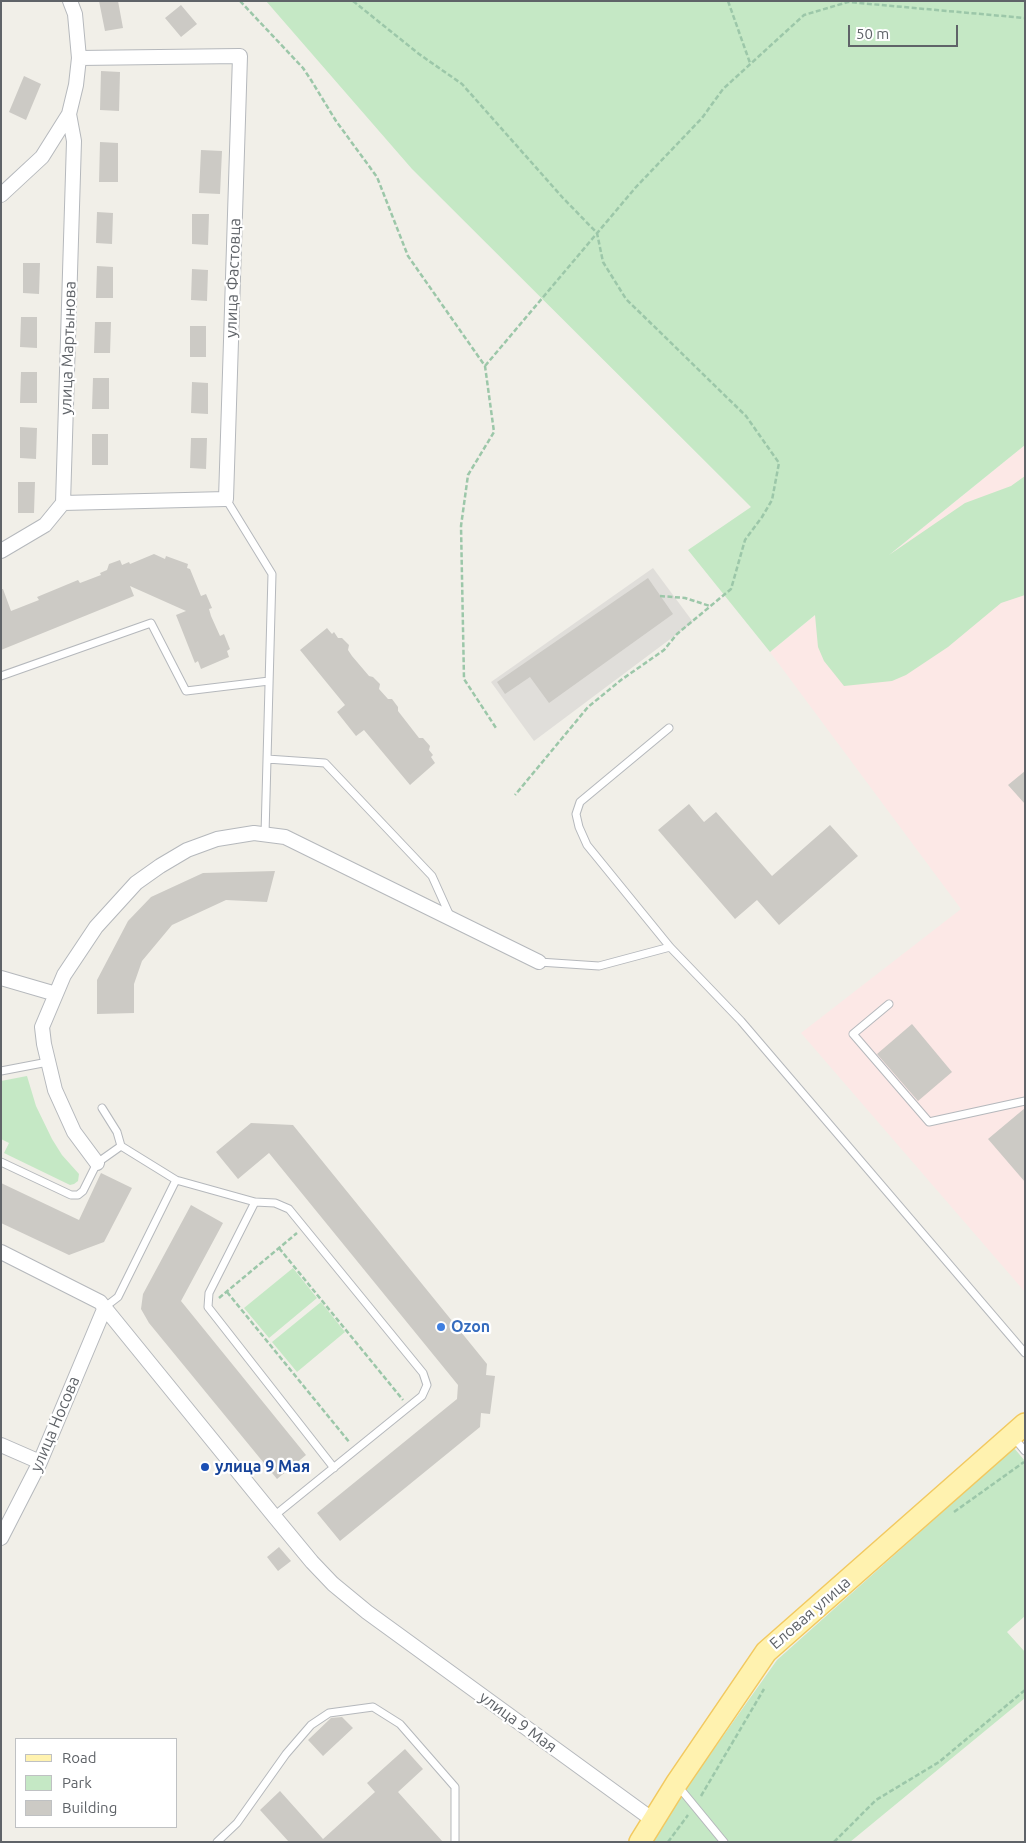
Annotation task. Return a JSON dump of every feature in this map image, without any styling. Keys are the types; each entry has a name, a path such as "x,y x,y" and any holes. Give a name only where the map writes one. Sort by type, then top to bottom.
{"main road":[{"name":"Еловая улица","path":"640,1842 676,1784 766,1652 1021,1437"}],"street":[{"name":"улица Мартынова","path":"1,195 42,157 69,114 76,85 79,58 75,14 70,1"},
{"name":"улица Фастовца","path":"79,58 240,56 226,499"},
{"name":"улица Мартынова","path":"64,502 74,141 69,114"},
{"path":"1,551 45,525 64,502 226,499"},
{"path":"97,1163 74,1132 55,1090 42,1026 64,974 96,927 136,884 160,866 187,850 217,839 254,833 285,837 539,962"},
{"path":"1,978 56,994"},
{"name":"улица 9 Мая","path":"1,1252 95,1298 105,1307 323,1575 360,1606 653,1820"},
{"name":"улица Носова","path":"1,1538 40,1462 105,1307"},
{"path":"1,1445 40,1462"}],"lane":[{"path":"226,499 272,574 265,834"},
{"path":"1,676 151,623 186,691 269,681"},
{"path":"670,728 580,802 576,814 579,828 587,844 670,947 741,1021 1025,1353"},
{"path":"267,759 325,762 432,876 451,919"},
{"path":"539,962 599,966 670,947"},
{"path":"889,1004 854,1034 929,1122 1025,1101"},
{"path":"1,1071 48,1062"},
{"path":"102,1108 117,1132 121,1146 176,1180 254,1202 275,1203 289,1209 423,1373 426,1380 426,1391 274,1516"},
{"path":"1,1162 71,1196 78,1195 83,1191 97,1163 121,1146"},
{"path":"105,1307 118,1297 176,1180"},
{"path":"254,1202 209,1293 208,1307 334,1468"},
{"path":"217,1842 238,1823 286,1754 311,1725 329,1713 373,1708 400,1724 455,1787 455,1842"},
{"path":"676,1784 724,1842"}],"path":[{"path":"240,1 303,68 336,121 377,178 408,256 485,366 494,432 468,475 462,526 464,679 496,728"},
{"path":"353,1 419,54 462,84 563,198 597,233 603,262 626,299 746,416 779,463 772,500 745,540 731,589 678,634 664,650 621,680 588,707 515,795"},
{"path":"728,1 750,63"},
{"path":"485,366 636,187 702,118 723,89 804,15 848,2 1025,18"},
{"path":"660,596 686,598 710,606"},
{"path":"208,1307 304,1227"},
{"path":"279,1248 408,1407"},
{"path":"227,1292 356,1450"},
{"path":"950,1516 1025,1462"},
{"path":"668,1842 695,1806 769,1681"},
{"path":"834,1842 876,1800 939,1762 1025,1690"}],"shaded area":[{"path":"1025,445 1025,1292 801,1033 961,909 770,652"},
{"path":"653,568 693,622 534,741 491,682"}],"green space":[{"path":"266,1 1025,1 1025,445 889,555 965,503 1011,486 1025,476 1025,595 1001,603 948,647 906,675 892,681 844,686 824,661 818,647 815,615 770,652 688,550 751,507 412,169"},
{"path":"27,1076 36,1106 52,1139 62,1155 79,1174 78,1181 74,1184 70,1185 4,1153 9,1143 1,1139 1,1081"},
{"path":"293,1268 317,1298 269,1338 244,1308"},
{"path":"321,1302 345,1332 297,1372 272,1342"},
{"path":"1014,1448 1025,1461 1025,1616 1007,1632 1025,1652 1025,1698 850,1842 648,1842 777,1660"}],"building":[{"path":"99,1 118,1 123,28 105,31"},
{"path":"181,5 197,24 181,37 165,18"},
{"path":"101,71 120,72 119,111 100,110"},
{"path":"24,76 41,84 26,120 9,112"},
{"path":"100,142 118,143 118,182 99,182"},
{"path":"201,150 222,151 220,194 199,193"},
{"path":"97,212 113,213 112,244 96,243"},
{"path":"192,214 209,214 208,245 192,244"},
{"path":"23,263 40,263 39,294 23,293"},
{"path":"97,266 113,267 113,298 96,298"},
{"path":"192,269 208,270 207,301 191,300"},
{"path":"21,317 37,317 37,348 20,347"},
{"path":"95,322 111,322 110,353 94,353"},
{"path":"190,326 206,326 206,357 190,357"},
{"path":"21,372 37,372 37,403 20,403"},
{"path":"93,378 109,378 109,409 92,409"},
{"path":"192,382 208,383 208,414 191,413"},
{"path":"20,427 37,428 36,459 20,458"},
{"path":"92,434 108,434 108,465 92,465"},
{"path":"191,438 207,438 206,469 190,468"},
{"path":"18,482 35,482 34,513 18,513"},
{"path":"154,554 165,559 166,556 188,564 187,568 190,569 201,596 206,594 212,608 209,609 211,616 220,636 224,634 230,649 227,651 229,657 201,669 198,661 195,663 176,615 186,611 130,586 134,596 1,650 1,589 3,589 11,611 39,600 37,597 78,580 80,583 101,575 100,573 107,570 109,564 120,560 122,565 129,562 130,564"},
{"path":"648,578 673,614 549,703 530,677 505,694 497,682"},
{"path":"327,628 332,634 334,632 338,638 342,638 349,645 348,650 352,656 369,676 373,677 380,684 379,689 388,699 392,699 398,707 398,711 419,738 423,738 430,746 429,750 433,755 431,757 435,763 410,785 364,730 356,736 337,712 345,705 300,650"},
{"path":"1025,771 1025,804 1008,785"},
{"path":"689,804 704,822 716,812 772,876 830,825 858,856 779,925 757,900 735,919 658,830"},
{"path":"275,871 267,902 226,900 172,925 142,961 134,984 134,1013 97,1014 97,980 128,921 151,897 203,873"},
{"path":"912,1024 952,1072 918,1101 877,1054"},
{"path":"1025,1108 1025,1182 988,1139"},
{"path":"251,1123 293,1125 487,1364 486,1375 495,1376 490,1414 481,1413 480,1427 340,1541 317,1513 457,1399 458,1385 269,1153 238,1179 216,1152"},
{"path":"101,1173 132,1188 104,1242 69,1255 1,1223 1,1183 79,1220"},
{"path":"191,1205 223,1223 181,1301 306,1455 277,1479 149,1323 141,1309 143,1294"},
{"path":"279,1547 291,1561 278,1571 267,1557"},
{"path":"342,1717 353,1728 323,1756 308,1740 331,1718"},
{"path":"405,1749 423,1769 398,1792 443,1842 289,1842 260,1810 280,1791 323,1839 375,1792 367,1783"}],"place":[{"name":"Ozon","path":"441,1327"},
{"name":"улица 9 Мая","path":"205,1467"}]}
